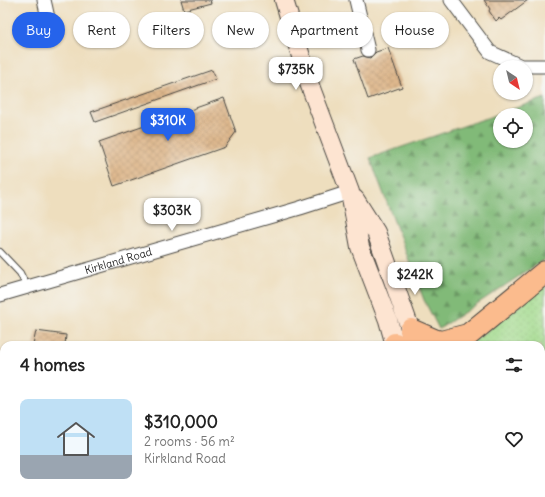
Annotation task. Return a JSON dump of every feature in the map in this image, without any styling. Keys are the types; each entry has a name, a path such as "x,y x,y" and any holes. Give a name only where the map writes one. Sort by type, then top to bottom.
{"highway":[{"path":"452,341 462,340 545,272"},
{"path":"418,341 438,341"}],"main road":[{"path":"284,0 309,83 350,192 376,232 402,341"}],"street":[{"path":"44,0 47,12"},
{"path":"356,0 368,50"},
{"path":"451,0 490,52 521,66 545,66"},
{"name":"Kirkland Road","path":"0,295 350,192"}],"lane":[{"path":"0,252 20,273 27,287"}],"green space":[{"path":"545,98 545,259 439,329 424,300 370,158 493,116 493,148 533,148 533,108 516,108"},
{"path":"545,285 545,341 474,341"}],"building":[{"path":"181,0 210,0 211,3 184,10"},
{"path":"484,0 528,0 501,20 499,18 496,21"},
{"path":"388,48 402,87 368,99 354,59 363,56 370,58 376,52"},
{"path":"212,70 216,79 95,122 91,112"},
{"path":"224,98 236,132 225,147 114,186 99,142"},
{"path":"36,331 66,335 65,341 34,341"}]}
